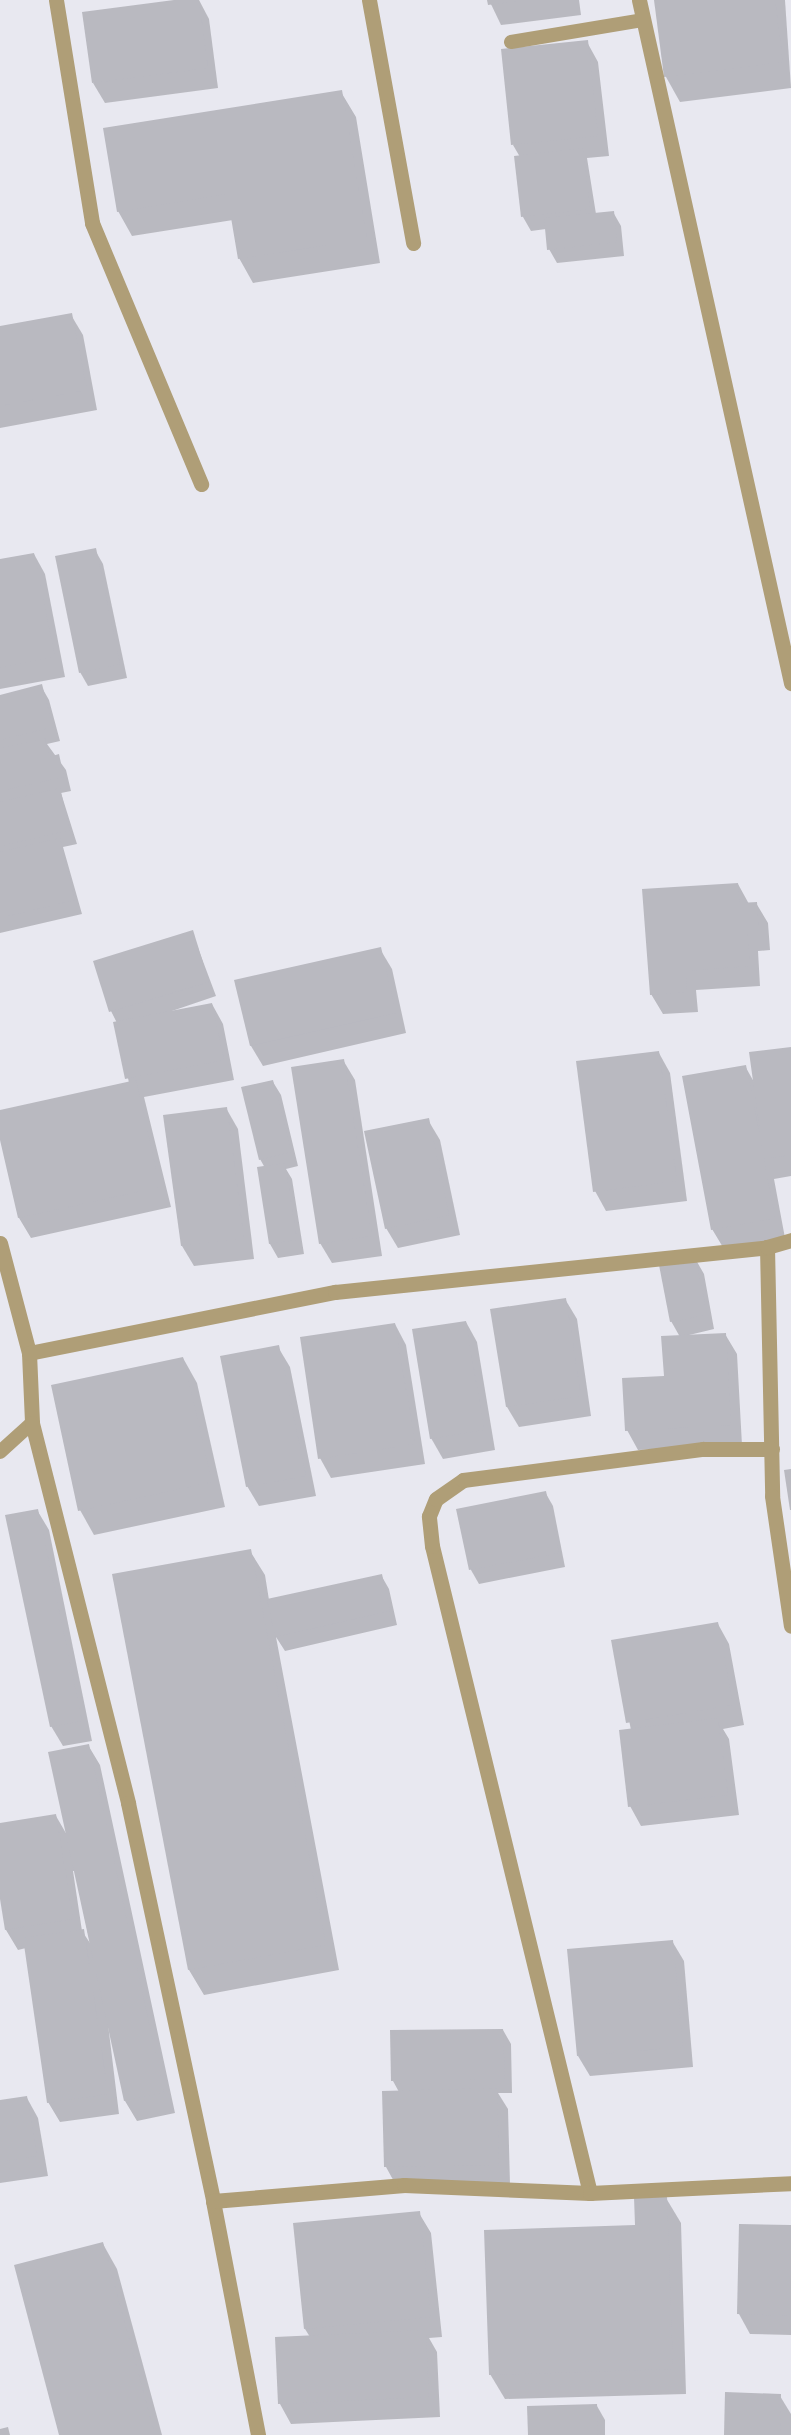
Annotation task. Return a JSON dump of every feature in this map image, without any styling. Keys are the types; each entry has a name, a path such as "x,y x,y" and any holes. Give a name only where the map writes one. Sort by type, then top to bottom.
{"street":[{"path":"56,0 92,223 201,484"},
{"path":"369,0 413,243"},
{"path":"639,0 791,683"},
{"path":"29,1353 335,1292 767,1247 791,1240"},
{"path":"0,1243 29,1353 32,1423 128,1803 213,2201 258,2435"},
{"path":"767,1247 772,1496 791,1626"},
{"path":"590,2193 432,1546 429,1516 436,1499 463,1480 703,1449 772,1449"},
{"path":"213,2201 404,2185 590,2193 791,2183"}],"lane":[{"path":"511,42 642,20"},
{"path":"0,1452 32,1423"}],"building":[{"path":"174,0 199,0 208,68 92,83 82,12"},
{"path":"487,0 518,0 518,1 488,5"},
{"path":"654,0 775,0 783,62 664,77"},
{"path":"588,40 598,136 511,145 501,49"},
{"path":"342,90 367,239 238,259 227,194 117,212 103,128"},
{"path":"583,148 590,209 521,217 514,156"},
{"path":"614,211 617,242 547,250 544,218"},
{"path":"72,313 87,390 0,406 0,326"},
{"path":"96,548 120,664 79,673 55,556"},
{"path":"34,553 55,657 0,668 0,559"},
{"path":"42,684 53,727 0,740 0,695"},
{"path":"45,738 49,757 59,754 64,777 0,791 0,748"},
{"path":"60,788 70,830 0,846 0,802"},
{"path":"60,838 75,900 0,918 0,852"},
{"path":"738,883 740,903 757,902 759,931 747,931 750,966 686,971 687,992 650,995 642,889"},
{"path":"193,930 209,982 109,1012 93,961"},
{"path":"381,947 396,1013 250,1046 234,980"},
{"path":"212,1003 224,1060 125,1079 113,1022"},
{"path":"791,1047 791,1155 764,1159 775,1218 711,1230 682,1076 746,1065 762,1146 749,1052"},
{"path":"659,1051 677,1181 593,1192 576,1061"},
{"path":"344,1059 372,1236 319,1244 291,1067"},
{"path":"136,1080 160,1187 18,1218 0,1140 0,1110"},
{"path":"273,1080 291,1152 259,1160 241,1087"},
{"path":"227,1107 244,1239 181,1246 163,1115"},
{"path":"429,1118 449,1215 385,1229 364,1131"},
{"path":"285,1163 297,1240 269,1244 257,1167"},
{"path":"696,1258 707,1315 670,1322 659,1265"},
{"path":"566,1298 581,1396 506,1407 490,1309"},
{"path":"466,1321 484,1430 430,1439 412,1329"},
{"path":"395,1323 415,1444 318,1459 300,1337"},
{"path":"726,1333 731,1425 625,1431 622,1378 664,1376 661,1336"},
{"path":"279,1345 306,1476 246,1487 220,1356"},
{"path":"183,1357 212,1482 78,1511 51,1385"},
{"path":"791,1469 791,1510 790,1510 784,1470"},
{"path":"546,1491 559,1553 469,1570 456,1509"},
{"path":"38,1509 82,1721 50,1727 5,1515"},
{"path":"251,1549 326,1945 188,1970 112,1574"},
{"path":"382,1574 390,1611 275,1637 267,1599"},
{"path":"718,1622 733,1705 626,1723 611,1640"},
{"path":"718,1718 728,1795 628,1807 619,1730"},
{"path":"89,1744 164,2093 124,2101 48,1752"},
{"path":"56,1814 73,1919 5,1930 0,1899 0,1823"},
{"path":"84,1929 108,2094 47,2103 23,1938"},
{"path":"673,1940 683,2047 577,2056 567,1949"},
{"path":"503,2029 505,2079 391,2081 390,2030"},
{"path":"497,2088 499,2165 384,2167 382,2091"},
{"path":"27,2096 37,2156 0,2162 0,2100"},
{"path":"667,2196 673,2369 489,2375 484,2230 635,2225 634,2197"},
{"path":"420,2211 431,2317 304,2329 293,2223"},
{"path":"739,2224 791,2225 791,2316 737,2314"},
{"path":"103,2242 155,2435 59,2435 14,2265"},
{"path":"426,2330 429,2397 278,2404 275,2337"},
{"path":"725,2392 781,2394 780,2435 724,2435"},
{"path":"597,2404 598,2435 528,2435 527,2406"},
{"path":"8,2427 10,2435 0,2435 0,2429"}]}
